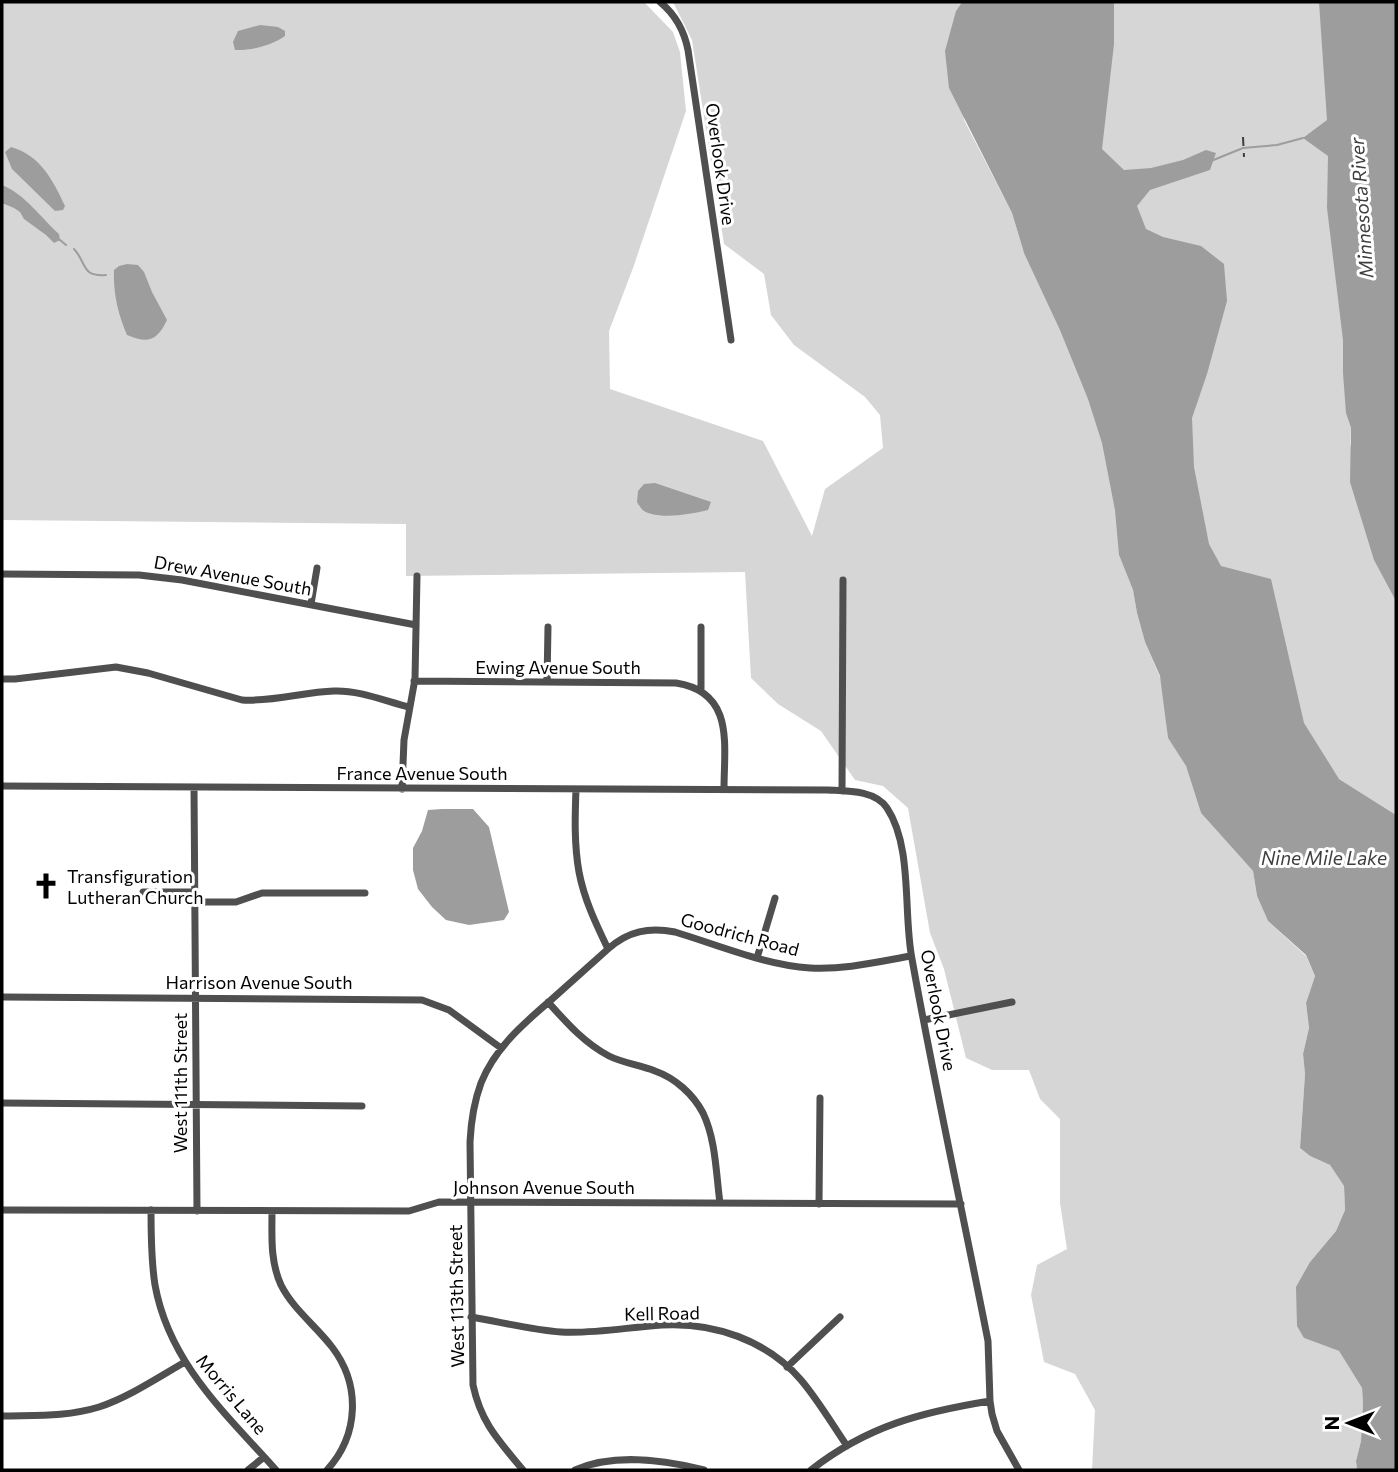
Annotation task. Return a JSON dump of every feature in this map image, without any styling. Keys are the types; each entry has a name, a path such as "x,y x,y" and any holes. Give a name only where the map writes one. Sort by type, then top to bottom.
{"street":[{"name":"Overlook Drive","path":"660,2 669,9 685,34 731,340"},
{"path":"311,604 317,568"},
{"name":"Drew Avenue South","path":"2,574 139,575 182,580 416,625"},
{"path":"402,789 404,740 414,681 417,576"},
{"path":"842,791 843,580"},
{"path":"547,682 548,627"},
{"path":"701,627 701,691 710,699 722,720 724,789"},
{"path":"2,679 116,667 148,673 242,700 273,700 334,691 409,707"},
{"name":"Ewing Avenue South","path":"414,681 676,683 701,691"},
{"name":"France Avenue South","path":"2,786 842,791"},
{"name":"West 111th Street","path":"194,787 197,1211"},
{"path":"576,789 576,850 579,873 592,916 608,949"},
{"name":"Overlook Drive","path":"842,791 864,794 886,806 900,840 911,956 988,1341 990,1401 997,1431 1019,1470"},
{"path":"143,892 195,892"},
{"path":"195,902 236,902 262,893 365,893"},
{"path":"757,958 775,898"},
{"name":"Goodrich Road","path":"608,949 619,939 633,933 661,929 757,958 809,968 852,966 911,956"},
{"name":"West 113th Street","path":"523,1470 489,1428 476,1400 472,1370 471,1317 470,1142 473,1111 482,1080 501,1048 518,1029 608,949"},
{"name":"Harrison Avenue South","path":"2,997 422,1000 449,1010 501,1048"},
{"path":"548,1002 593,1046 625,1062 671,1078 694,1098 708,1126 720,1203"},
{"path":"924,1020 1013,1002"},
{"path":"819,1204 820,1098"},
{"path":"2,1103 362,1106"},
{"name":"Johnson Avenue South","path":"2,1210 409,1212 439,1202 961,1204"},
{"name":"Morris Lane","path":"151,1210 155,1286 170,1335 196,1379 276,1470"},
{"path":"272,1211 272,1253 281,1284 289,1298 341,1359 352,1388 354,1404 349,1435 327,1470"},
{"name":"Kell Road","path":"471,1317 561,1332 664,1325 707,1327 748,1340 767,1351 800,1378 847,1446"},
{"path":"787,1367 839,1317"},
{"path":"2,1416 60,1415 100,1406 185,1362"},
{"path":"811,1470 847,1446 889,1425 946,1408 990,1401"},
{"path":"248,1470 264,1457"},
{"path":"575,1470 623,1460 650,1460 704,1470"}],"shaded area":[{"path":"3,2 644,2 673,32 680,52 686,111 609,331 610,389 763,441 812,536 825,489 883,448 880,415 865,397 794,345 771,315 764,274 724,244 692,40 673,2 962,2 956,11 964,120 1012,213 1024,253 999,2 1353,2 1348,419 1351,428 1350,444 1396,571 1396,815 1339,779 1119,555 1133,590 1145,642 1162,682 1168,738 1186,766 1201,813 1253,871 1257,896 1268,921 1306,956 1315,976 1306,1003 1309,1028 1303,1054 1305,1074 1300,1148 1330,1165 1344,1186 1345,1210 1336,1231 1310,1262 1304,1338 1339,1351 1362,1388 1361,1441 1356,1461 1357,1470 1092,1470 1095,1410 1075,1374 1044,1362 1031,1295 1037,1265 1067,1249 1060,1203 1060,1119 1040,1099 1029,1070 992,1070 966,1058 944,969 930,933 908,808 883,786 855,780 821,731 778,704 751,678 745,572 406,576 406,524 2,520"}],"water":[{"name":"Nine Mile Lake","path":"962,2 1114,2 1114,44 1102,149 1124,170 1151,168 1183,160 1206,150 1216,153 1210,170 1150,190 1137,206 1146,229 1163,237 1201,246 1224,264 1227,301 1192,418 1194,467 1209,544 1221,566 1271,579 1304,723 1339,779 1396,815 1396,1470 1357,1470 1356,1461 1361,1441 1362,1388 1339,1351 1304,1338 1297,1326 1296,1287 1310,1262 1336,1231 1345,1210 1344,1186 1330,1165 1300,1148 1305,1074 1303,1054 1309,1028 1306,1003 1315,976 1306,955 1268,921 1257,896 1253,871 1201,813 1186,766 1168,738 1160,676 1145,642 1133,590 1119,555 1115,510 1102,443 1088,399 1024,253 1012,213 949,88 945,51 956,11"},
{"name":"Minnesota River","path":"1319,2 1396,2 1396,601 1374,560 1350,482 1351,428 1346,413 1343,340 1327,208 1328,156 1303,138 1327,120"},
{"path":"260,25 278,27 285,31 285,36 261,47 235,50 233,42 238,31"},
{"path":"11,147 38,162 56,187 65,206 63,210 55,211 12,169 5,152"},
{"path":"2,185 26,200 59,234 60,240 54,243 24,219 20,212 2,203"},
{"path":"127,264 138,265 144,272 167,320 151,339 127,335 121,319 115,295 114,270"},
{"path":"655,483 711,502 708,510 667,516 644,511 637,502 638,491 644,484"},
{"path":"473,809 489,827 509,912 504,920 469,925 446,920 418,889 413,870 413,848 422,831 428,810"}],"waterway":[{"path":"1211,161 1243,148 1277,145 1303,138"},
{"path":"60,240 66,245"},
{"path":"74,249 88,271 106,275"}],"ferry route":[{"path":"1243,137 1244,157"}],"place":[{"name":"Transfiguration Lutheran Church","path":"46,886"}]}
